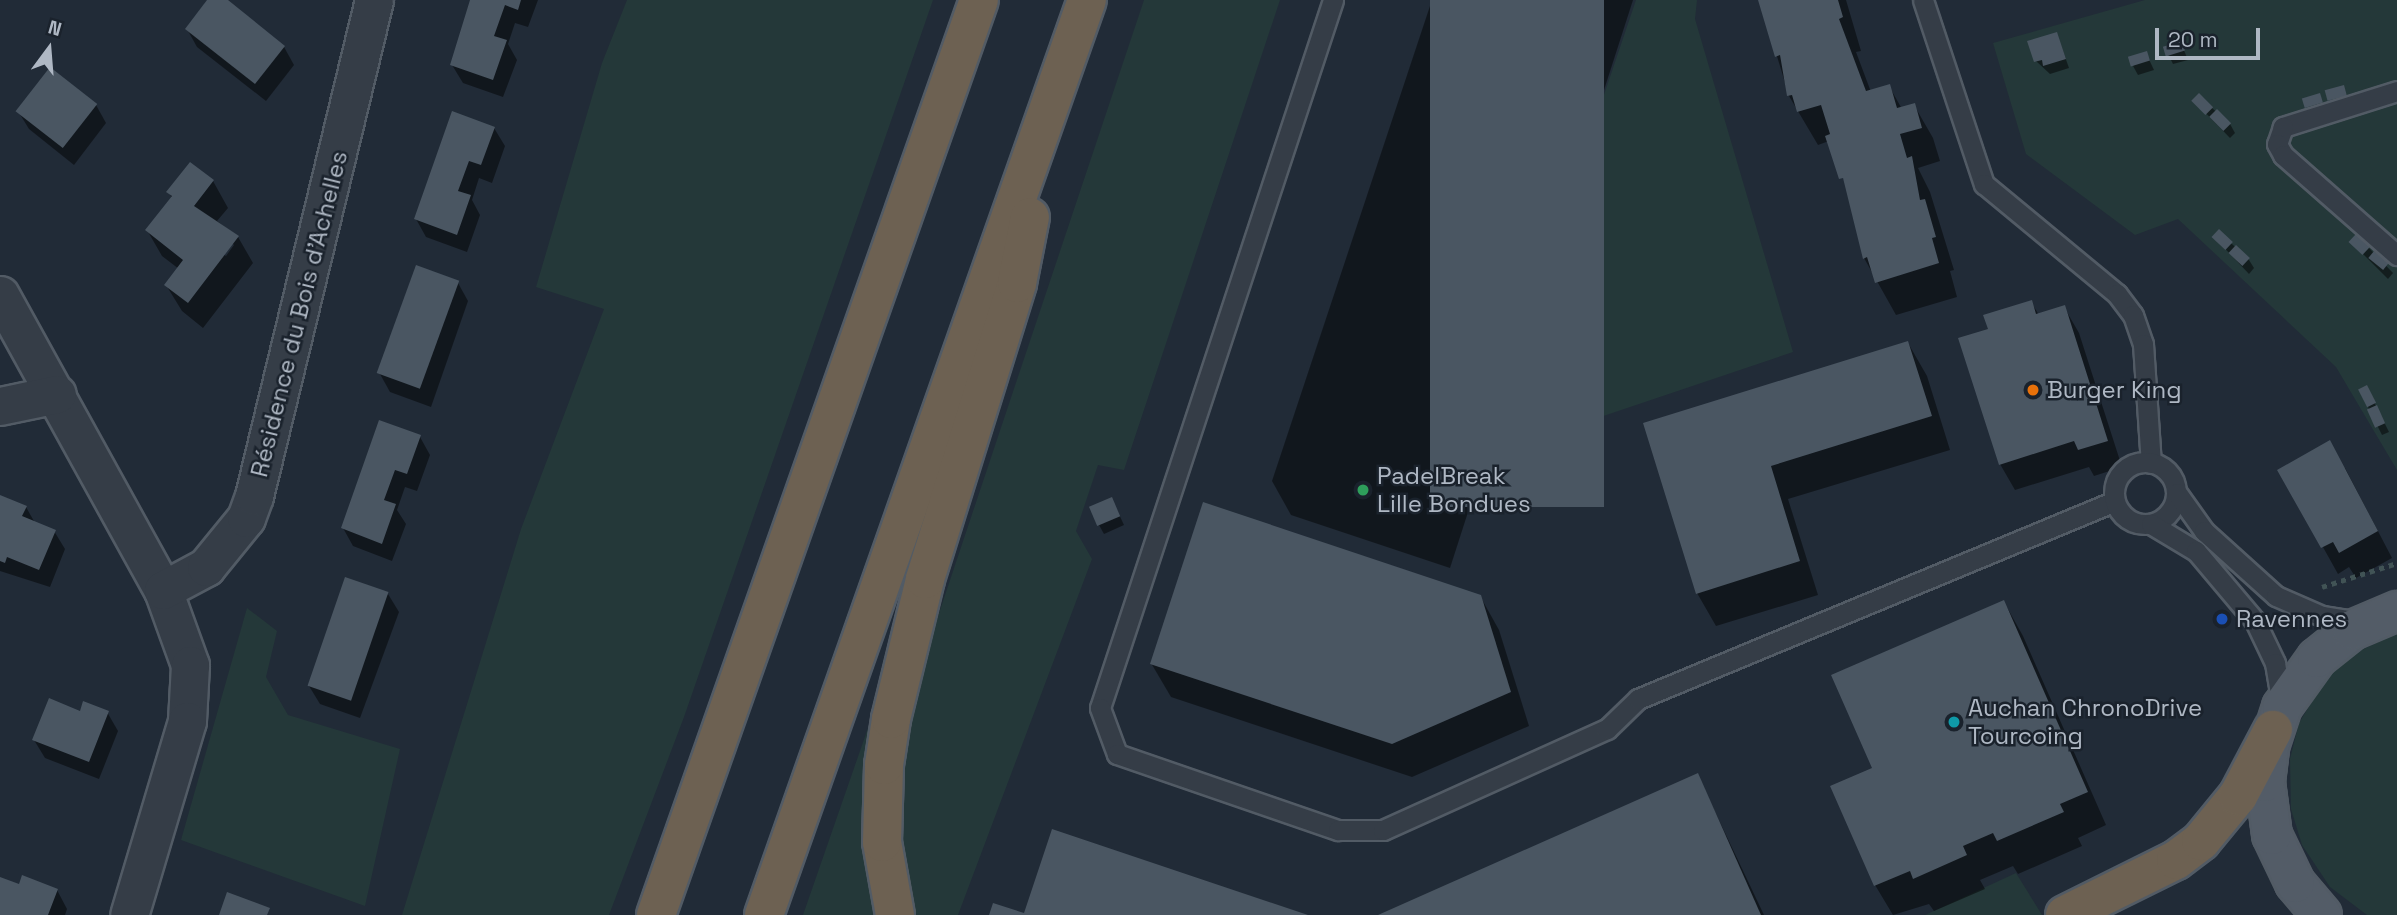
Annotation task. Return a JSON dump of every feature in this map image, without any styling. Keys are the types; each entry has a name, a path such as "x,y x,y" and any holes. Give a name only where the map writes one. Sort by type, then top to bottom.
{"highway":[{"path":"656,915 979,0"},
{"path":"764,915 1087,0"},
{"path":"895,915 882,842 884,765 891,719 925,579 1017,283 1030,218 1035,149"},
{"path":"2065,915 2166,865 2201,841 2238,796 2278,718"}],"main road":[{"path":"2322,915 2295,883 2273,835 2265,782 2278,718 2317,658 2381,617"}],"street":[{"name":"Résidence du Bois d'Achelles","path":"163,590 206,567 230,541 254,496 374,0"},
{"path":"0,295 163,590 190,665 191,694 130,915"},
{"path":"0,406 57,394"}],"lane":[{"path":"1333,0 1100,708 1116,754 1338,830 1383,830 1607,729 1638,699 2115,500"},
{"path":"1923,0 1984,184 2117,294 2133,315 2143,344 2151,463"},
{"path":"2397,91 2283,127 2277,144 2283,155 2397,255"},
{"path":"2278,718 2275,663 2255,621 2196,551 2151,524 2127,519 2115,500 2114,488 2123,472 2151,463 2169,473 2176,493 2204,531 2276,596 2322,616 2381,617"},
{"path":"2151,524 2169,513 2176,493"}],"green space":[{"path":"627,0 933,0 684,717 609,915 402,915 521,529 604,309 536,287 602,63"},
{"path":"1144,0 1280,0 1124,470 1098,465 1076,531 1092,559 958,915 803,915 869,725 930,640"},
{"path":"1636,0 1697,0 1695,19 1793,352 1491,454 1486,444"},
{"path":"2145,0 2397,0 2397,470 2336,367 2178,219 2135,235 2026,154 1993,43"},
{"path":"247,608 277,631 266,677 288,715 400,749 365,906 181,840"},
{"path":"2397,633 2397,915 2367,915 2330,887 2302,845 2291,809 2290,759 2299,723 2325,680 2353,654"},
{"path":"2016,873 2042,915 1925,915"}],"building":[{"path":"207,0 228,0 285,46 255,84 185,29"},
{"path":"470,0 521,0 518,10 505,5 494,36 507,40 493,80 450,65"},
{"path":"1430,0 1604,0 1604,507 1430,507"},
{"path":"1758,0 1838,0 1843,17 1839,19 1866,91 1890,84 1897,108 1915,103 1922,128 1900,134 1907,158 1912,156 1920,200 1925,199 1936,237 1932,238 1939,263 1875,283 1867,257 1863,259 1843,178 1839,179 1825,136 1830,134 1821,105 1797,112 1792,95 1787,96 1780,55 1775,57"},
{"path":"2057,32 2066,59 2043,66 2042,60 2034,62 2027,41"},
{"path":"2182,41 2185,51 2166,56 2163,47"},
{"path":"2147,51 2150,61 2131,66 2128,57"},
{"path":"50,67 97,104 63,148 16,111"},
{"path":"2344,85 2347,96 2328,101 2325,90"},
{"path":"2199,93 2213,107 2205,115 2191,101"},
{"path":"2320,93 2323,103 2305,108 2302,99"},
{"path":"2217,109 2231,123 2223,131 2209,117"},
{"path":"452,111 495,127 481,165 469,161 458,191 471,195 457,235 414,219"},
{"path":"190,162 214,180 194,206 239,236 188,303 164,285 183,260 145,230 172,196 166,192"},
{"path":"2219,229 2233,242 2225,250 2211,237"},
{"path":"2356,234 2370,247 2362,255 2348,242"},
{"path":"2236,245 2250,258 2242,266 2228,253"},
{"path":"2374,251 2389,263 2383,270 2368,258"},
{"path":"416,265 459,281 420,389 377,373"},
{"name":"Burger King","path":"2032,300 2036,314 2065,305 2108,441 2078,450 2074,441 1999,465 1958,338 1988,329 1983,315"},
{"path":"1908,341 1932,416 1771,466 1800,561 1696,594 1643,423"},
{"path":"2367,385 2376,403 2367,407 2358,390"},
{"path":"2377,405 2385,423 2375,428 2367,409"},
{"path":"379,420 421,435 407,474 395,470 384,500 396,504 382,544 341,528"},
{"path":"2330,440 2378,531 2339,553 2333,542 2321,548 2277,470"},
{"path":"0,495 27,506 22,516 56,530 39,570 7,557 5,563 0,561"},
{"path":"1112,497 1120,516 1097,526 1089,507"},
{"path":"1203,502 1481,595 1511,692 1392,744 1150,664"},
{"path":"345,577 388,592 351,701 308,686"},
{"name":"Auchan ChronoDrive Tourcoing","path":"2004,600 2088,792 2060,804 2064,812 1997,841 1993,833 1963,846 1967,855 1913,879 1910,871 1874,886 1830,786 1872,768 1831,675"},
{"path":"49,698 80,711 83,701 109,711 89,762 32,740"},
{"path":"1698,773 1761,915 1378,915"},
{"path":"1052,829 1308,915 989,915 993,903 1024,913"},
{"path":"22,875 58,889 48,915 0,915 0,877 19,884"},
{"path":"227,892 270,908 267,915 219,915"}],"place":[{"name":"Burger King","path":"2033,390"},
{"name":"PadelBreak Lille Bondues","path":"1363,490"},
{"name":"Ravennes","path":"2222,619"},
{"name":"Auchan ChronoDrive Tourcoing","path":"1954,722"}]}
